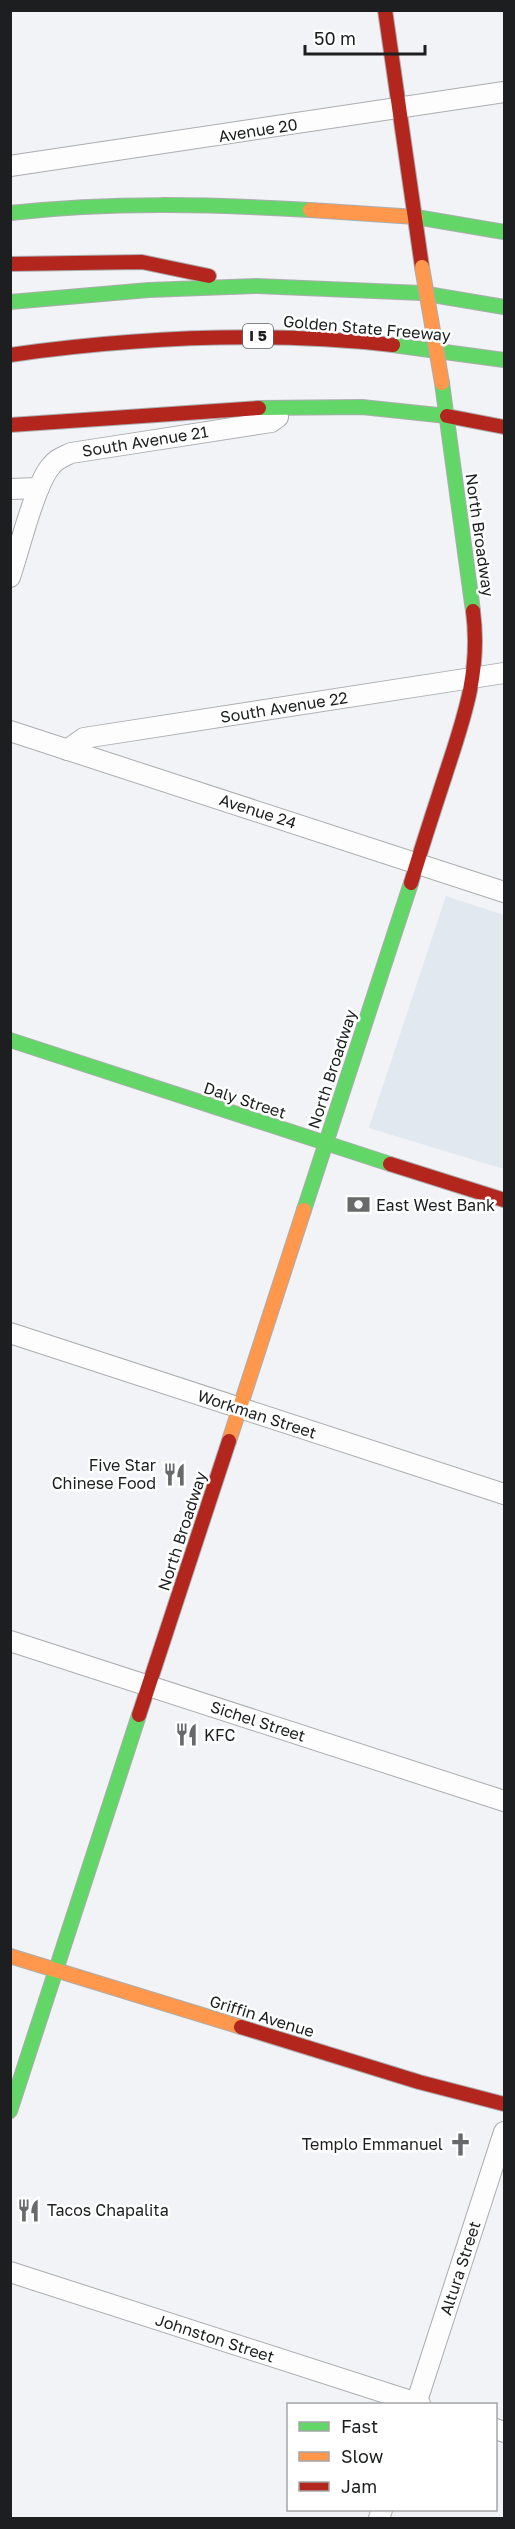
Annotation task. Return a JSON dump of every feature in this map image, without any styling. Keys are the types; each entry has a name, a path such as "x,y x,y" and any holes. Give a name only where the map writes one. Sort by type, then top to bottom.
{"main road":[{"name":"North Broadway","path":"10,2111 465,716 474,677 477,640 447,416 422,267 385,10"},
{"path":"10,213 91,204 164,203 416,217 504,232"},
{"path":"10,264 142,262 257,286"},
{"name":"Golden State Freeway","path":"10,302 149,290 257,286 421,293 504,307"},
{"name":"Golden State Freeway","path":"10,355 144,339 270,336 363,341 504,360"},
{"path":"10,425 241,408 362,407 447,416 504,427"},
{"name":"Daly Street","path":"10,1040 504,1200"},
{"name":"Griffin Avenue","path":"10,1956 409,2079 504,2104"}],"street":[{"name":"Avenue 20","path":"10,166 504,92"},
{"name":"South Avenue 21","path":"10,577 39,488 50,467 70,453 271,422 293,408"},
{"path":"10,489 39,488"},
{"name":"South Avenue 22","path":"67,750 84,738 504,673"},
{"name":"Avenue 24","path":"10,731 504,892"},
{"name":"Workman Street","path":"10,1333 504,1494"},
{"name":"Sichel Street","path":"10,1641 504,1801"},
{"name":"Altura Street","path":"418,2403 504,2132"},
{"name":"Johnston Street","path":"10,2272 415,2403"}],"shaded area":[{"path":"446,896 504,915 504,1169 369,1128"}],"traffic: fast":[{"path":"10,213 47,209 160,205 310,210"},
{"path":"416,217 504,232"},
{"path":"10,302 149,290 257,286 421,293 504,307"},
{"path":"393,345 504,360"},
{"path":"442,383 473,611"},
{"path":"259,408 362,407 447,416"},
{"path":"304,1210 411,883"},
{"path":"10,1040 390,1164"},
{"path":"10,2111 139,1715"}],"traffic: slow":[{"path":"310,210 416,217"},
{"path":"422,267 442,383"},
{"path":"229,1441 304,1210"},
{"path":"10,1956 241,2027"}],"traffic: jam":[{"path":"385,10 422,267"},
{"path":"10,264 142,262 209,276"},
{"path":"10,355 105,344 201,338 297,338 393,345"},
{"path":"10,425 259,408"},
{"path":"447,416 504,427"},
{"path":"411,883 465,713 475,654 473,611"},
{"path":"390,1164 504,1200"},
{"path":"139,1715 229,1441"},
{"path":"241,2027 419,2082 504,2104"}],"place":[{"name":"East West Bank","path":"358,1205"},
{"name":"Five Star Chinese Food","path":"174,1474"},
{"name":"KFC","path":"186,1735"},
{"name":"Templo Emmanuel","path":"461,2144"},
{"name":"Tacos Chapalita","path":"29,2210"}]}
